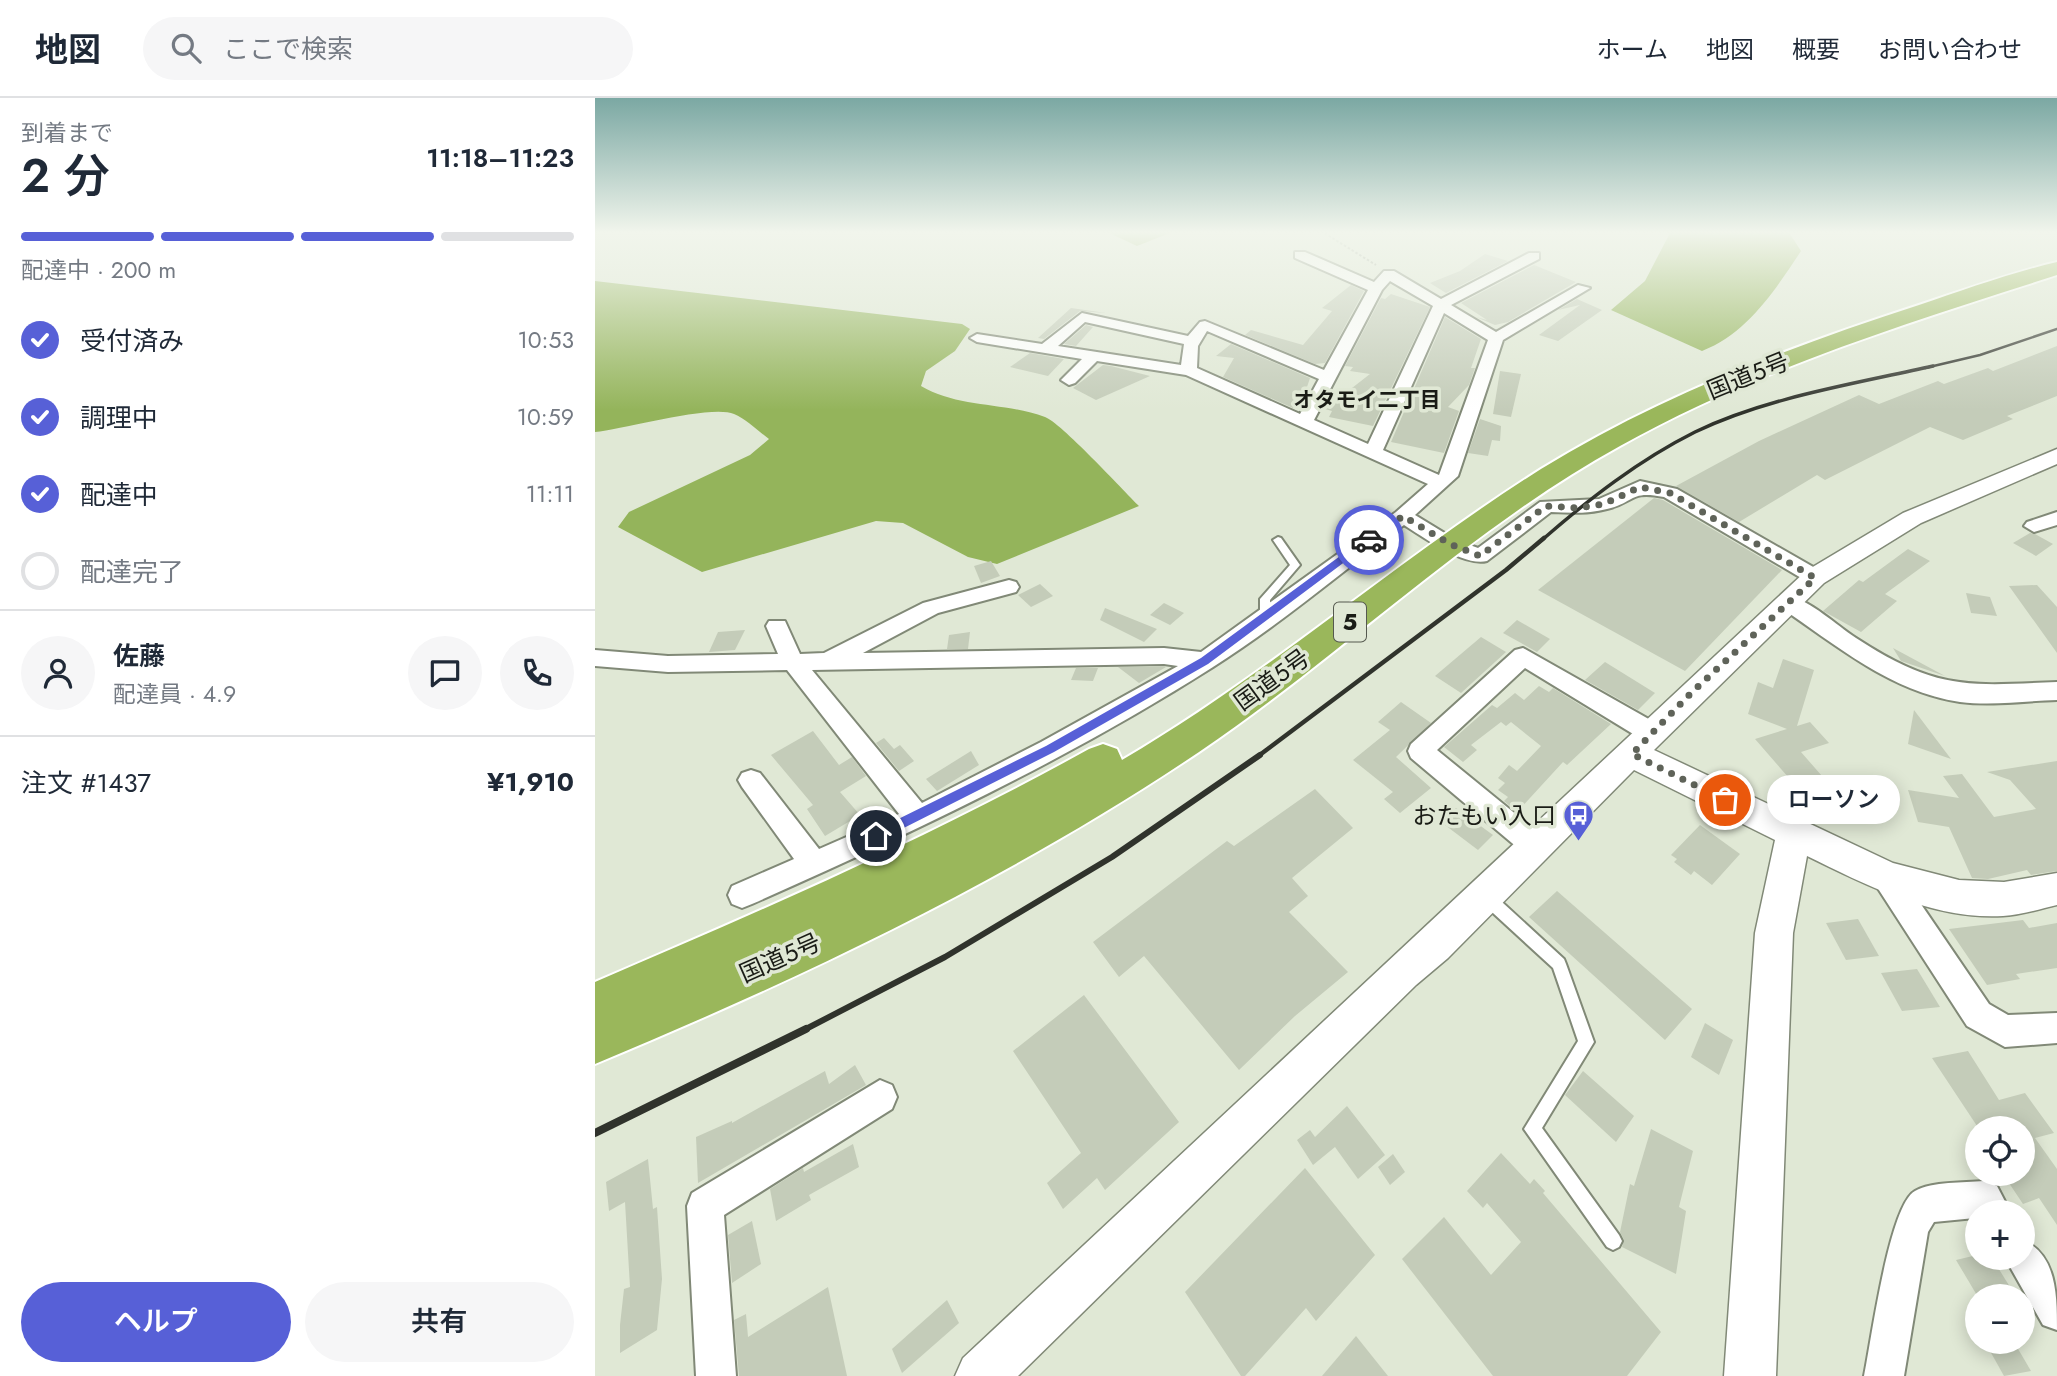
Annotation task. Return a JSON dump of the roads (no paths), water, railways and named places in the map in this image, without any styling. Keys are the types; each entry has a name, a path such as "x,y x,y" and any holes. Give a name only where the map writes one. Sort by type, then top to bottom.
{"highway":[{"name":"国道5号","path":"595,1006 842,898 1000,819 1170,723 1269,656 1429,531 1567,445 1660,396 1727,367 1954,291"},
{"name":"国道5号","path":"595,1039 845,930 1010,847 1184,742 1287,670 1429,531 1541,482 1676,405 1743,375 1991,291"}],"street":[{"path":"1304,422 1375,291"},
{"path":"1417,291 1496,338"},
{"path":"1373,452 1441,305 1468,291"},
{"path":"742,895 918,818 1050,749 1205,661 1265,619 1429,531 1441,483 1449,476 1496,338 1578,291"},
{"path":"1045,349 1082,317 1190,341"},
{"path":"1190,370 1187,357 1190,341 1205,325 1327,377"},
{"path":"977,338 1190,370 1441,483"},
{"path":"1069,380 1093,357"},
{"path":"981,1376 1402,972 1435,945 1483,895 1815,578 1912,518 2057,456"},
{"path":"1429,531 1480,556 1546,506 1579,508 1604,504 1640,487 1670,493 1815,578"},
{"path":"2033,526 2057,517"},
{"path":"829,661 931,608 1009,587"},
{"path":"1788,602 1879,662 1920,684 1960,693 2057,691"},
{"path":"777,626 792,662 918,818"},
{"path":"595,658 669,663 1164,656 1205,661"},
{"path":"1535,846 1420,751 1524,656 1642,743 1794,834 1887,878 1959,897 2004,899 2057,889"},
{"path":"751,780 814,864"},
{"path":"1750,1376 1774,933 1794,834"},
{"path":"1887,878 1978,1015 2005,1031 2056,1028"},
{"path":"716,1376 705,1206 880,1097"},
{"path":"1884,1376 1911,1227 1924,1205 1965,1201"},
{"path":"2031,1270 2057,1311"}],"lane":[{"path":"1265,619 1265,599 1295,565 1278,540"},
{"path":"1483,895 1559,964 1585,1042 1532,1129 1613,1241"}],"railway":[{"path":"1925,368 1980,355 2057,329"},
{"path":"1542,540 1615,481 1695,432 1782,400 1933,366"},
{"path":"1257,757 1506,570 1544,538"},
{"path":"803,1030 945,957 1112,857 1260,755"},
{"path":"595,1133 803,1030"}],"place":[{"name":"ローソン","path":"1725,800"},
{"name":"おたもい入口","path":"1579,843"}],"district":[{"name":"オタモイ二丁目","path":"1367,400"}]}
